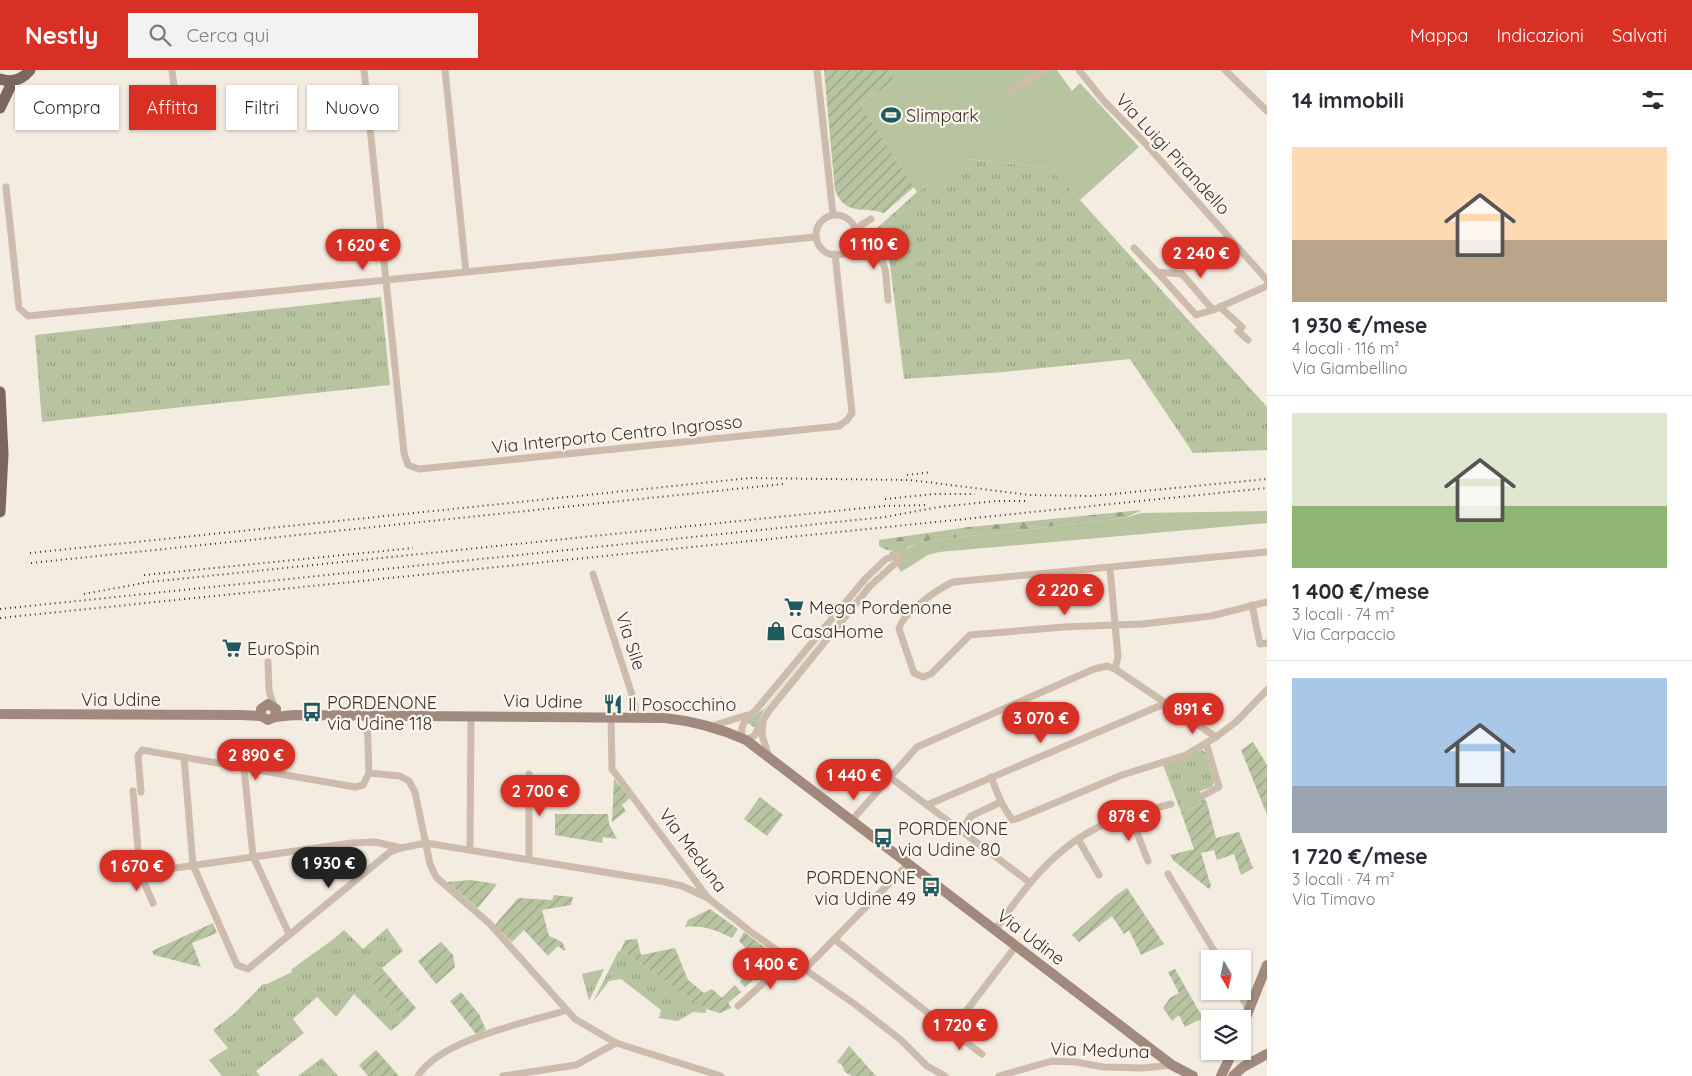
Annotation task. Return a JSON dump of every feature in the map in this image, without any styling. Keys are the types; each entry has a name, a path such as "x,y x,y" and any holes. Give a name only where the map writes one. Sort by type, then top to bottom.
{"main road":[{"path":"0,79 13,81 23,78 30,70"},
{"path":"0,108 13,81"},
{"path":"0,392 3,454 0,512"},
{"name":"Via Udine","path":"0,714 241,715 268,711 294,715 636,718 687,720 712,726 744,739 769,757 1172,1065 1193,1076"},
{"path":"1249,1010 1267,965"},
{"path":"1232,1076 1243,1067 1267,1054"},
{"path":"1216,1076 1220,1076 1228,1060"}],"street":[{"path":"172,70 174,85"},
{"name":"Via Interporto Centro Ingrosso","path":"364,70 404,453 408,465 419,470 839,426 852,413 835,254"},
{"path":"445,70 466,272"},
{"path":"817,70 833,214"},
{"path":"1012,91 1045,70"},
{"path":"1225,70 1267,110"},
{"name":"Via Luigi Pirandello","path":"1082,71 1104,101 1144,142 1267,280"},
{"path":"6,187 19,308 28,316 815,237"},
{"path":"833,214 847,218 855,229 856,235 851,247 847,251 835,254 823,250 815,237 822,220 833,214"},
{"path":"855,229 870,219"},
{"path":"851,247 877,256 884,263 888,300"},
{"path":"1134,248 1196,315 1267,286"},
{"path":"1158,272 1182,274 1216,308 1242,327 1238,331 1248,340"},
{"path":"1267,552 1110,569 952,582 922,603 902,622 899,629 914,673 923,677 931,674 970,635 1064,627 1115,626 1211,616 1267,602"},
{"path":"899,555 898,562 870,586 851,610 764,718 754,736 744,739 742,725 745,718 752,713 844,604 881,564 899,555"},
{"path":"1110,569 1118,657 1115,669"},
{"name":"Via Sile","path":"593,574 635,704 636,718"},
{"path":"844,604 851,610"},
{"path":"1252,606 1260,644 1267,643"},
{"path":"268,662 268,711"},
{"path":"852,820 917,747 1094,669 1107,666 1115,669 1164,704 1216,737"},
{"path":"991,777 1001,802 1012,820 1019,818 1122,775 1186,755 1216,737 1236,722 1267,690"},
{"path":"928,805 1164,704"},
{"path":"712,726 738,720 752,713"},
{"path":"141,792 139,752 146,750 355,787 363,785 369,773 367,716"},
{"path":"470,717 470,850"},
{"name":"Via Meduna","path":"611,718 612,769 708,898 901,1040 927,1066 945,1076"},
{"path":"764,718 762,735 769,757"},
{"path":"1204,795 1219,788 1206,743"},
{"path":"184,758 193,865 238,965 248,969 390,852 426,843 665,882 682,886 708,898"},
{"path":"244,768 253,856 289,934"},
{"path":"369,773 400,776 409,781 415,792 430,864 436,877 489,923 567,1010 584,1026 616,1043 721,1076"},
{"path":"529,774 529,859"},
{"path":"890,778 1028,882"},
{"path":"133,791 140,873 153,903"},
{"path":"961,831 971,816 1001,802"},
{"path":"995,930 1028,882 1078,839 1106,823 1171,804"},
{"path":"1130,815 1148,861"},
{"path":"1078,839 1099,875"},
{"path":"140,873 253,856 375,842 401,848"},
{"path":"805,968 908,864"},
{"path":"1168,874 1214,950"},
{"path":"834,940 982,1054"},
{"path":"951,1031 1016,946"},
{"path":"738,1006 790,959"},
{"path":"1243,1000 1249,1010"},
{"path":"418,1076 437,1058 472,1038 567,1010"},
{"path":"503,1076 576,1065 616,1043"},
{"name":"Via Meduna","path":"999,1076 1052,1061 1076,1062 1103,1067 1143,1068 1172,1065"}],"green space":[{"path":"824,70 889,70 895,80 860,104 914,187 884,213 849,207 839,198 835,190"},
{"path":"889,70 1057,70 1072,91 1080,83 1139,147 1080,200 1050,168 967,159 917,192 860,104 895,80"},
{"path":"967,159 1051,168 1267,407 1267,450 1193,453 1130,359 1003,372 904,379 889,256 877,238 875,230 917,192"},
{"path":"381,297 390,385 42,422 35,335"},
{"path":"1142,510 1125,518 918,542 899,551 884,549 879,546 879,540 969,527"},
{"path":"1267,511 1267,523 939,552 928,555 901,572 889,552 909,548 918,542 1125,518 1141,513"},
{"path":"844,611 764,710 755,728 746,722 765,708"},
{"path":"1253,742 1267,765 1267,815 1241,750"},
{"path":"1202,750 1206,753 1214,782 1212,787 1200,791 1207,803 1181,812 1163,765"},
{"path":"614,779 630,798 622,805 626,811 612,822"},
{"path":"760,797 783,815 767,836 744,819"},
{"path":"1207,803 1216,838 1239,832 1253,868 1241,875 1234,854 1217,860 1214,850 1201,853 1211,886 1209,889 1174,861 1170,855 1194,849 1181,812"},
{"path":"555,814 608,814 609,824 617,839 603,837 602,843 555,835"},
{"path":"471,880 497,884 478,908 447,882"},
{"path":"1127,888 1164,944 1141,955 1129,930 1124,934 1112,916 1079,942 1072,935 1115,896"},
{"path":"554,895 573,897 571,905 542,910 549,936 562,942 566,950 564,951 558,946 548,956 524,930 512,942 495,925 518,898 552,900"},
{"path":"710,909 738,929 732,938 709,929 685,927 688,920"},
{"path":"213,923 217,933 192,943 201,967 154,955 152,951"},
{"path":"387,928 403,951 382,968 385,972 371,983 404,1020 391,1031 354,994 336,1017 317,997 293,1019 304,1033 256,1071 260,1076 222,1076 209,1060 228,1048 213,1030 235,1013 263,984 267,984 292,972 291,970 344,930 363,949"},
{"path":"744,932 778,957 745,987 740,982 754,957 739,941"},
{"path":"637,939 641,955 675,948 688,980 704,993 712,989 722,998 735,985 741,992 728,1003 732,1008 720,1013 706,1009 621,950 625,940"},
{"path":"441,942 453,955 455,967 436,984 418,961"},
{"path":"621,950 706,1009 706,1013 693,1012 678,1021 659,1018 661,1010 621,979 609,981 593,1002 618,952"},
{"path":"604,969 589,1001 582,974"},
{"path":"1175,969 1201,1014 1201,1019 1185,1027 1179,1015 1172,1021 1163,1008 1170,998 1179,993 1168,972"},
{"path":"385,972 416,1008 404,1020 371,983"},
{"path":"461,992 479,1014 486,1030 476,1034 450,1001"},
{"path":"849,1046 876,1076 852,1076 845,1072 842,1065 837,1062"},
{"path":"376,1050 399,1076 368,1076 359,1065"},
{"path":"322,1058 338,1076 298,1076"}],"railway":[{"path":"907,475 931,472"},
{"path":"30,553 750,478 910,480 1030,495 1092,496 1267,479"},
{"path":"31,563 783,484"},
{"path":"0,618 1267,488"},
{"path":"885,499 934,494 975,494"},
{"path":"0,609 885,517 939,507 997,501 1026,501"},
{"path":"84,594 149,582 884,506 929,505"},
{"path":"144,575 413,548"}],"place":[{"name":"Slimpark","path":"891,115"},
{"name":"Mega Pordenone","path":"794,607"},
{"name":"CasaHome","path":"776,631"},
{"name":"EuroSpin","path":"232,648"},
{"name":"Il Posocchino","path":"613,704"},
{"name":"PORDENONE via Udine 118","path":"312,712"},
{"name":"PORDENONE via Udine 80","path":"883,838"},
{"name":"PORDENONE via Udine 49","path":"931,887"}]}
